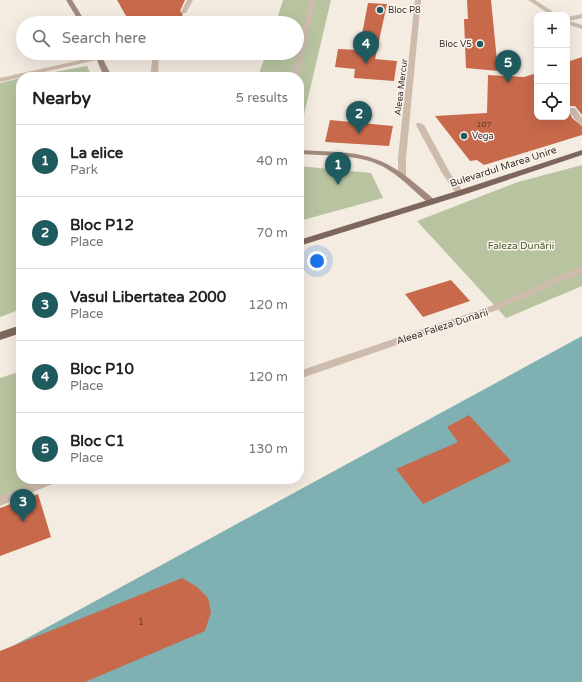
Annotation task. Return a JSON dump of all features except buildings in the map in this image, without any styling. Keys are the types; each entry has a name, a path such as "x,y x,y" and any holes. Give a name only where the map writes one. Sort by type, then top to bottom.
{"main road":[{"path":"69,0 79,16"},
{"path":"100,60 106,72"},
{"path":"304,152 370,159 384,164 402,176 431,201"},
{"name":"Bulevardul Marea Unire","path":"304,241 460,193 582,152"},
{"path":"0,336 16,331"}],"street":[{"path":"184,12 190,0"},
{"path":"304,38 313,0"},
{"name":"Aleea Mercur","path":"402,176 402,158 418,0"},
{"path":"531,0 550,12"},
{"path":"570,20 582,16"},
{"path":"570,22 582,27"},
{"path":"33,72 82,60"},
{"path":"154,72 155,60"},
{"path":"296,72 299,60"},
{"path":"0,80 16,76"},
{"path":"572,110 582,123"},
{"path":"420,125 446,173 460,193"},
{"name":"Aleea Faleza Dunării","path":"304,373 494,308 582,269"},
{"path":"0,501 41,484"}],"green space":[{"path":"283,0 331,0 304,115 304,72 260,72 264,60 304,60 304,16 278,16"},
{"path":"87,66 90,72 54,72"},
{"path":"16,79 16,311 0,317 0,83"},
{"name":"Faleza Dunării","path":"582,165 582,286 506,318 417,221 518,182"},
{"path":"304,166 371,173 383,198 304,220"},
{"path":"16,373 16,484 36,484 0,498 0,378"}],"water":[{"path":"582,336 582,682 0,682 0,653"}],"place":[{"name":"Bloc P8","path":"380,10"},
{"name":"Bloc V5","path":"480,44"},
{"name":"Bloc P10","path":"366,64"},
{"name":"Bloc C1","path":"508,83"},
{"name":"Bloc P12","path":"359,134"},
{"name":"Vega","path":"464,136"},
{"name":"La elice","path":"338,185"},
{"name":"Vasul Libertatea 2000","path":"23,522"}]}
